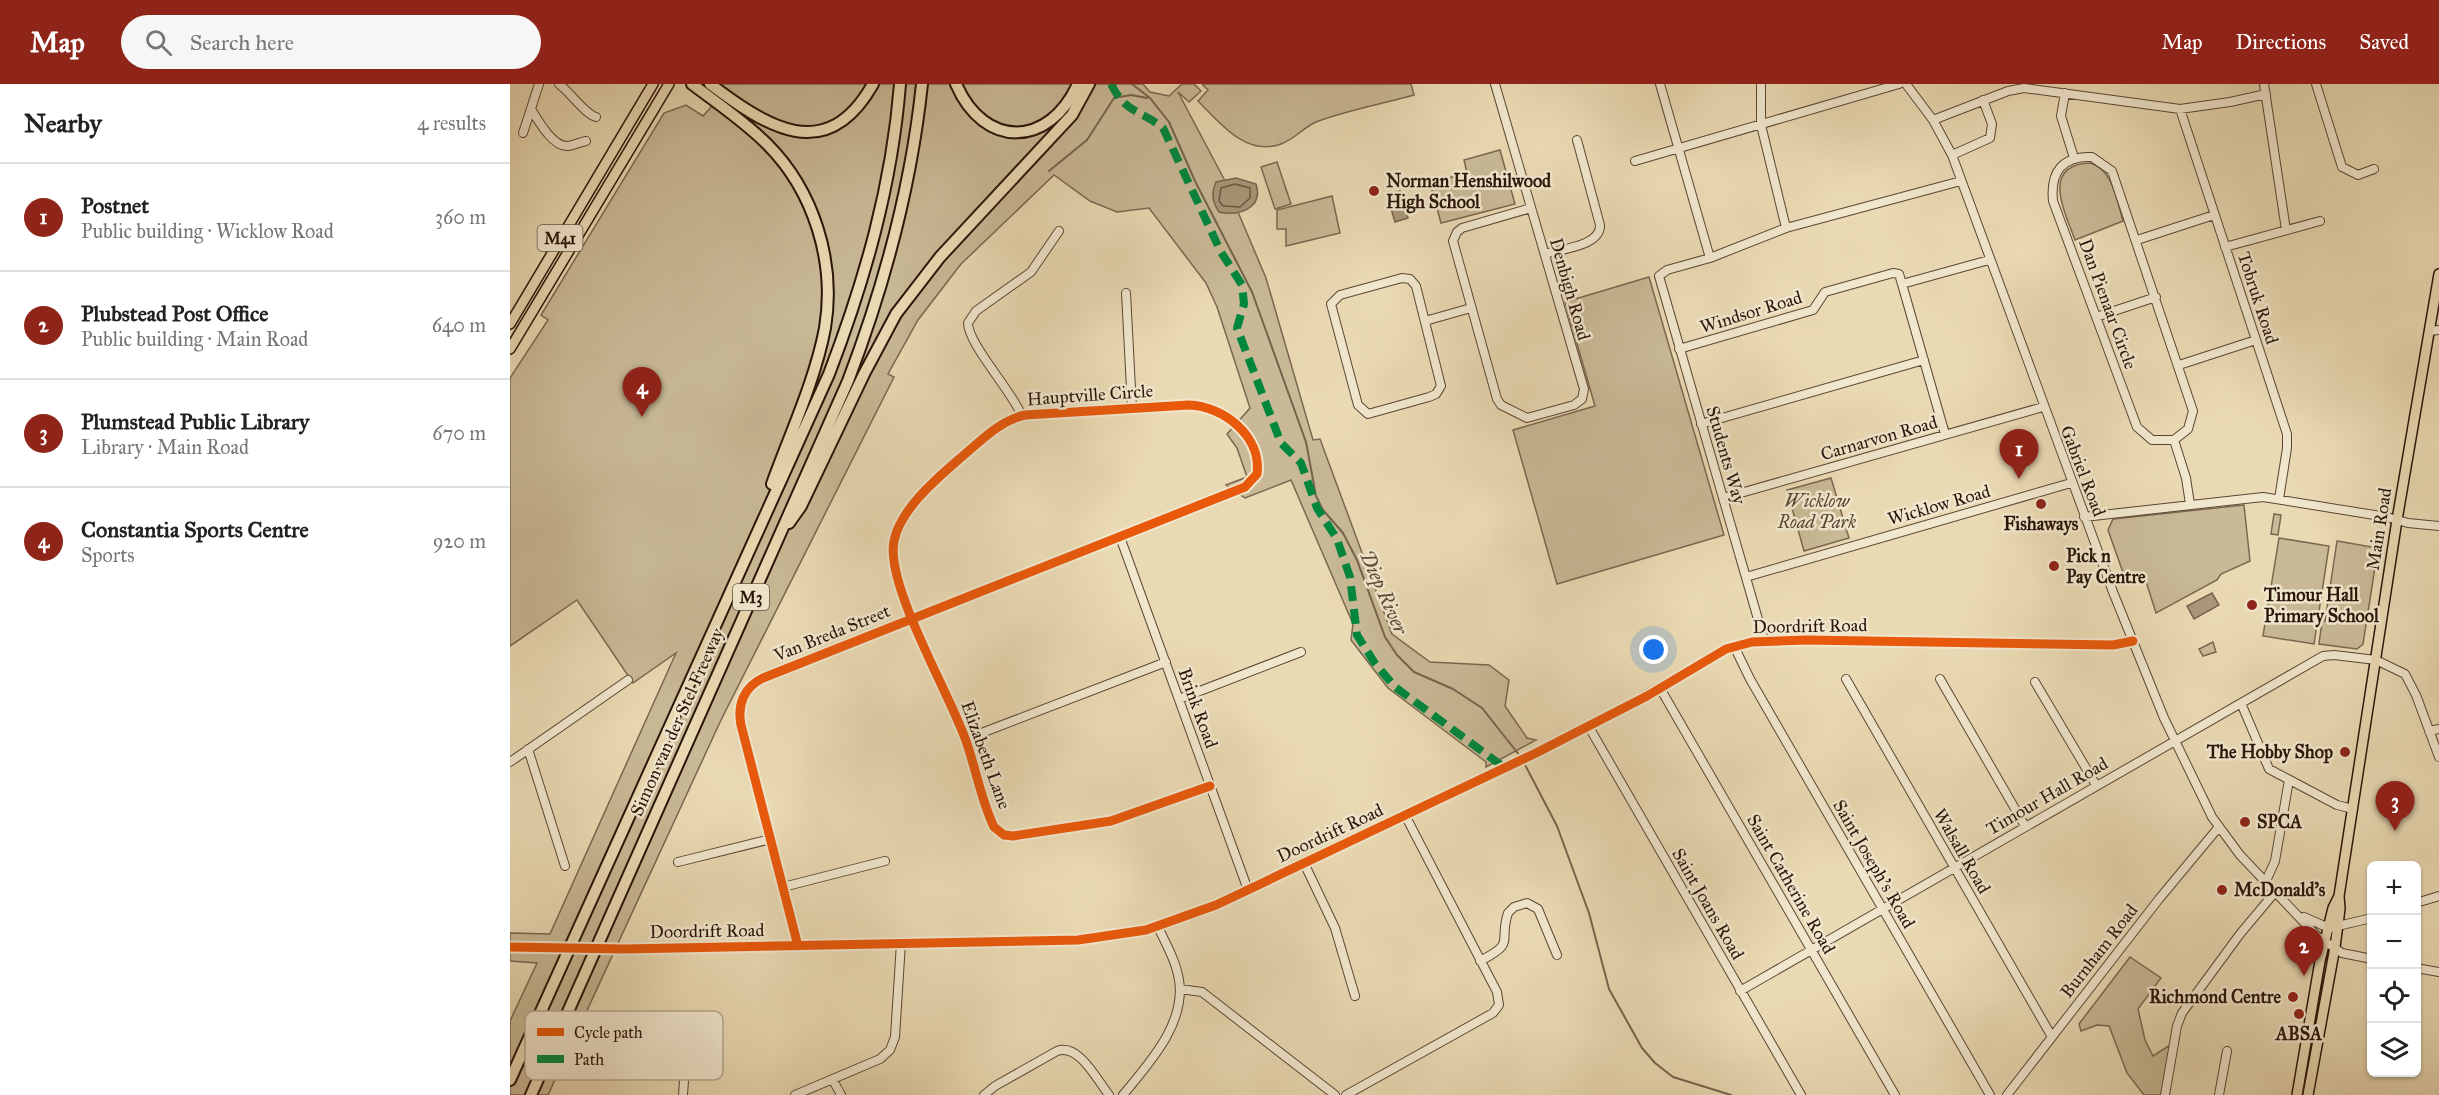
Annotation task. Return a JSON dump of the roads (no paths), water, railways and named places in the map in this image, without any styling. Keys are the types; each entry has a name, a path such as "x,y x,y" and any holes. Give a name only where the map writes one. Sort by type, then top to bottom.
{"highway":[{"path":"692,84 741,121 767,144 784,164 811,210 826,265 828,300 825,328 817,358 748,550"},
{"path":"710,84 747,112 770,125 793,132 818,131 840,122 856,108 873,84"},
{"path":"715,84 723,94"},
{"name":"Simon van der Stel Freeway","path":"541,1011 829,374 858,296 888,177 900,84"},
{"name":"Simon van der Stel Freeway","path":"568,1011 848,381 878,301 910,176 922,84"},
{"path":"956,84 976,116 991,126 1012,133 1028,132 1047,124 1064,108 1078,84"},
{"path":"782,530 801,506 864,374 896,314 940,257 1072,115 1089,84"},
{"name":"Simon van der Stel Freeway","path":"510,1080 525,1047"},
{"name":"Simon van der Stel Freeway","path":"531,1095 538,1080"}],"main road":[{"name":"M41","path":"511,320 653,84"},
{"name":"M41","path":"510,349 669,84"},
{"name":"Main Road","path":"2307,1095 2335,947 2333,928 2397,520 2434,331 2439,274"},
{"name":"Main Road","path":"2298,1095 2325,942 2333,928"}],"street":[{"path":"523,133 539,84"},
{"path":"559,84 574,96 590,115 596,117"},
{"name":"Denbigh Road","path":"1471,308 1497,399 1510,410 1523,417 1532,418 1574,405 1582,399 1584,389 1495,84"},
{"path":"1660,84 1710,258 1786,228 1961,181"},
{"path":"1761,84 1761,125 1786,228"},
{"path":"1635,161 1899,84"},
{"name":"Gabriel Road","path":"1906,84 1933,120 1952,155 2071,483 2133,641 2175,740 2218,828 2325,942 2342,953 2367,958"},
{"path":"2264,84 2286,230"},
{"path":"2316,84 2342,167 2358,175 2374,169"},
{"path":"1933,120 2024,87 2180,109 2266,94"},
{"path":"2064,93 2061,116 2074,158 2092,157 2112,171 2179,365 2193,411 2188,429 2174,440 2186,478 2190,504"},
{"path":"1952,155 1990,138 1992,124 1983,100"},
{"path":"531,109 547,132 562,145 568,146 586,141"},
{"name":"Tobruk Road","path":"2180,109 2288,441 2279,499"},
{"path":"1545,254 1593,240 1599,232 1600,225 1577,140"},
{"name":"Dan Pienaar Circle","path":"2074,158 2059,169 2052,190 2053,201 2137,427 2152,440 2174,440"},
{"path":"1425,321 1471,308 1453,241 1462,228 1530,208"},
{"path":"2137,240 2214,215"},
{"path":"2225,247 2320,220"},
{"path":"1022,416 1017,403 969,334 968,323 976,311 1031,272 1059,231"},
{"name":"Students Way","path":"1710,258 1662,272 1659,279 1764,640"},
{"path":"1946,434 1902,284 1989,260"},
{"name":"Windsor Road","path":"1679,349 1813,310 1825,292 1893,273 1899,274 1902,284"},
{"path":"1407,278 1416,286 1425,321 1442,381 1439,391 1407,404 1374,413 1364,412 1358,405 1331,310 1334,298 1407,278"},
{"path":"1126,293 1132,408"},
{"path":"2096,317 2156,297"},
{"path":"511,320 524,326"},
{"path":"2179,365 2256,340"},
{"path":"1701,424 1924,360"},
{"name":"Hauptville Circle","path":"913,619 894,566 894,542 899,525 944,472 1000,425 1022,416 1197,405 1227,416 1246,436 1256,463 1255,477 1245,487"},
{"name":"Carnarvon Road","path":"1723,498 2043,407"},
{"name":"Wicklow Road","path":"1746,577 2071,483"},
{"name":"Van Breda Street","path":"798,946 741,725 740,709 745,693 763,678 1245,487"},
{"path":"2084,517 2250,498 2279,499 2439,526"},
{"name":"Brink Road","path":"1120,537 1248,890"},
{"name":"Elizabeth Lane","path":"913,619 966,739 993,824 1000,833 1008,836 1111,821 1210,786"},
{"name":"Doordrift Road","path":"510,947 624,949 798,946 1078,940 1117,936 1158,927 1200,912 1248,890 1589,727 1734,646 1764,640 2113,645 2133,641"},
{"name":"Saint Joseph's Road","path":"1734,646 1750,679 1990,1095"},
{"path":"1179,699 1301,652"},
{"name":"Timour Hall Road","path":"1740,991 2323,656 2334,655 2376,660 2405,674 2429,731"},
{"path":"966,739 1166,662"},
{"name":"Walsall Road","path":"1846,679 2052,1037"},
{"path":"1940,679 2025,826"},
{"path":"510,762 628,680"},
{"path":"2035,682 2096,785"},
{"name":"Saint Catherine Road","path":"1660,688 1895,1095"},
{"path":"2241,703 2269,769 2337,805 2353,809"},
{"name":"Saint Joans Road","path":"1589,727 1801,1095"},
{"path":"2439,729 2429,731 2439,757"},
{"path":"528,749 565,866"},
{"path":"2266,881 2275,864 2289,780"},
{"path":"1346,1095 1493,1013 1499,1005 1497,992 1405,815"},
{"name":"Burnham Road","path":"2007,1095 2159,899 2218,828"},
{"path":"678,862 771,839"},
{"path":"783,888 885,861"},
{"path":"1304,863 1335,928 1355,996"},
{"path":"2165,1095 2176,1026 2182,1013 2240,933 2276,891"},
{"path":"2421,901 2439,896"},
{"path":"1480,961 1501,950 1506,939 1508,913 1514,907 1527,903 1538,909 1557,955"},
{"name":"Gabriel Road","path":"2297,913 2333,928"},
{"path":"2333,928 2367,919"},
{"path":"1124,1095 1167,1035 1174,1021 1180,989 1175,966 1158,927"},
{"path":"795,1095 880,1059 893,1045 901,944"},
{"path":"2421,969 2439,972"},
{"path":"1180,989 1202,992 1335,1095"},
{"path":"984,1095 1036,1063 1066,1049 1078,1056 1109,1095"},
{"path":"2219,1095 2227,1052"},
{"path":"683,1095 684,1080"},
{"path":"833,1080 841,1095"}],"water":[{"path":"1236,178 1256,184 1257,193 1253,205 1234,213 1219,212 1213,197 1216,182"},
{"path":"1400,191 1408,218 1395,222 1387,195"},
{"path":"2212,593 2219,605 2194,619 2187,606"}],"waterway":[{"name":"Diep River","path":"1132,84 1150,98 1169,122 1195,181 1252,292 1306,442 1316,496 1323,510 1343,533 1357,560 1385,637 1397,655 1414,672 1453,689 1482,708 1520,756"},
{"path":"1049,171 1087,140 1114,98 1131,95 1147,98"},
{"name":"Diep River","path":"1523,761 1557,826 1589,913 1609,989 1642,1048 1655,1063 1673,1077 1731,1095"}],"place":[{"name":"Norman Henshilwood High School","path":"1374,191"},
{"name":"Constantia Sports Centre","path":"642,417"},
{"name":"Postnet","path":"2019,479"},
{"name":"Fishaways","path":"2041,504"},
{"name":"Pick n Pay Centre","path":"2054,566"},
{"name":"Timour Hall Primary School","path":"2252,605"},
{"name":"The Hobby Shop","path":"2345,752"},
{"name":"SPCA","path":"2245,822"},
{"name":"Plumstead Public Library","path":"2395,831"},
{"name":"McDonald's","path":"2222,890"},
{"name":"Plubstead Post Office","path":"2304,976"},
{"name":"Richmond Centre","path":"2293,997"},
{"name":"ABSA","path":"2299,1014"}],"park label":[{"name":"Wicklow Road Park","path":"1817,511"}]}
